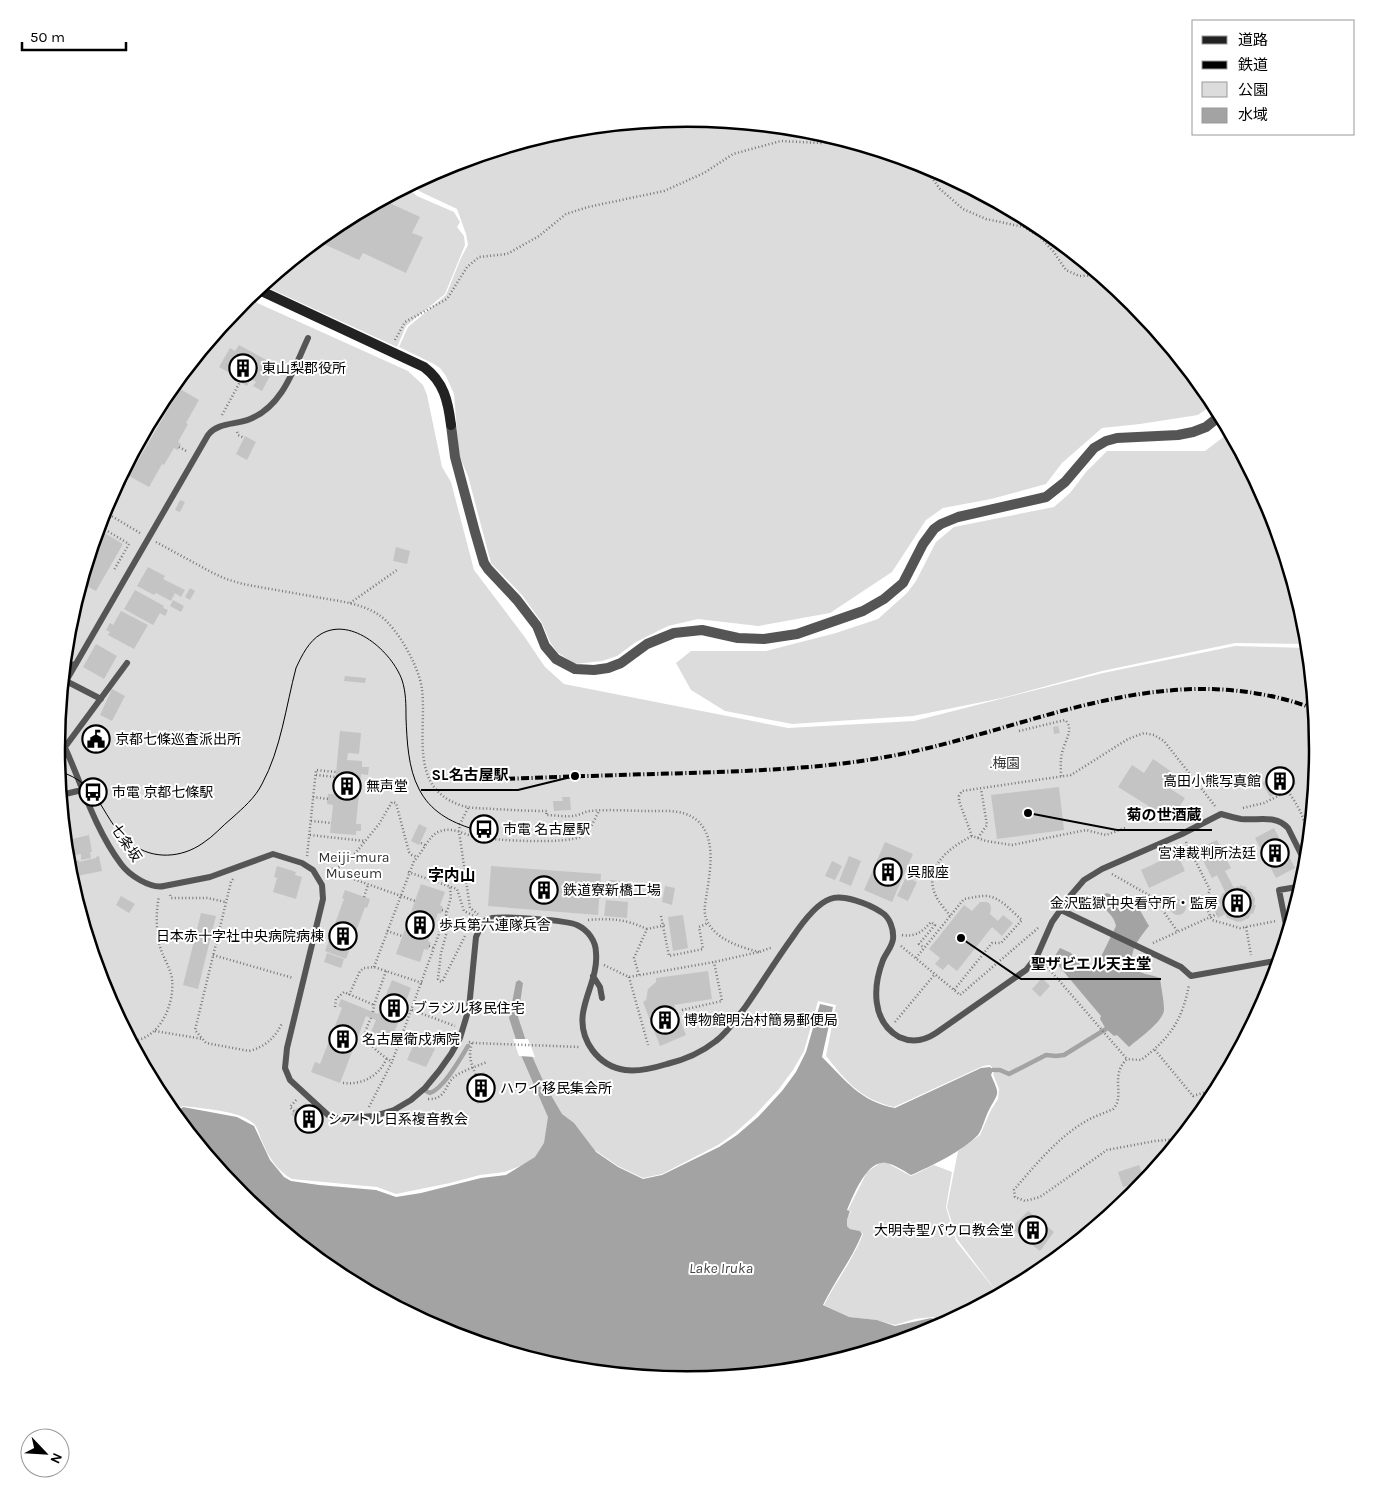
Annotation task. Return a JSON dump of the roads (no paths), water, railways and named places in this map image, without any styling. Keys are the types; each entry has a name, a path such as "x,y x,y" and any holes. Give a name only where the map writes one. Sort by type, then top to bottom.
{"street":[{"path":"264,293 424,366 438,379 447,398 455,457 484,563 537,626 545,646 556,659 575,669 594,670 622,663 647,644 674,633 702,630 738,638 764,640 797,634 863,611 884,599 903,583 923,544 934,529 941,524 958,517 1046,498 1065,482 1094,448 1106,441 1117,438 1178,435 1206,427 1215,420"}],"lane":[{"path":"69,675 149,538 173,502 205,440 215,427 251,418 273,404 282,393 308,338"},
{"path":"71,665 76,664"},
{"path":"66,747 127,664"},
{"path":"69,682 101,699"},
{"name":"七条坂","path":"66,747 82,790 98,823 121,864 135,876 160,887 210,877 273,854 306,865 316,873 322,885 323,899 287,1048 285,1068 290,1080 328,1115 340,1119 385,1114 419,1094 451,1054 463,1029 469,1008 477,932 486,920 492,918 566,922 579,926 584,929 594,942 596,952 593,976"},
{"path":"66,794 82,790"},
{"path":"593,976 582,1015 582,1026 585,1037 595,1055 614,1067 635,1070 657,1067 678,1061 717,1041 740,1015 798,929 823,902 831,898 848,898 881,912 888,919 892,928 893,940 877,976 876,999 879,1012 895,1034 909,1040 923,1040 1021,974 1037,956 1052,922 1078,885 1102,869 1182,834 1222,814 1242,819 1279,821 1288,828 1301,854"},
{"path":"1285,922 1279,890 1294,887"},
{"path":"1060,910 1181,967 1191,976 1272,961"},
{"path":"593,976 600,987 602,998"}],"water":[{"path":"1107,893 1138,907 1149,926 1137,942 1132,955 1132,961 1140,972 1160,978 1163,998 1163,1015 1150,1030 1129,1047 1117,1035 1114,1036 1106,1029 1100,1019 1101,1016 1053,959 1060,948 1071,953 1081,966 1092,967 1097,965 1116,926 1113,918 1098,898"},
{"name":"Lake Iruka","path":"519,980 523,983 518,1017 528,1047 545,1085 562,1114 574,1123 596,1152 618,1167 643,1179 662,1175 719,1147 758,1117 782,1091 796,1072 806,1052 820,1004 833,1007 822,1057 846,1082 872,1101 895,1108 981,1068 990,1067 993,1070 991,1075 997,1093 980,1132 972,1141 946,1158 911,1175 886,1163 879,1163 867,1172 847,1210 850,1211 847,1226 850,1229 860,1231 862,1234 823,1305 849,1317 877,1320 895,1326 931,1318 935,1320 888,1338 809,1360 728,1370 688,1372 606,1366 566,1360 526,1350 449,1324 376,1288 342,1267 277,1217 247,1189 219,1159 180,1109 183,1107 237,1117 254,1126 270,1160 284,1177 291,1181 376,1190 396,1197 421,1193 481,1178 506,1175 535,1157 544,1143 548,1117 521,1055 509,1018 516,982"}],"waterway":[{"path":"993,1070 1000,1070 1009,1074 1046,1055 1064,1055 1106,1029"},
{"path":"426,1091 430,1093 441,1085 468,1046"}],"tram line":[{"path":"66,774 84,785 93,794 113,825 132,844 140,849 158,855 168,855 186,852 195,848 211,837 244,807 262,784 274,756 296,668 306,649 321,634 333,630 345,630 358,633 380,648 397,669 402,680 406,699 410,763 415,781 424,797 442,815 456,823 473,829"}],"railway":[{"path":"479,780 758,770 851,762 930,748 1093,703 1147,693 1202,689 1257,694 1309,707"}],"place":[{"name":"東山梨郡役所","path":"243,368"},
{"name":"京都七條巡査派出所","path":"96,739"},
{"name":"SL名古屋駅","path":"575,776"},
{"name":"高田小熊写真館","path":"1280,781"},
{"name":"無声堂","path":"347,786"},
{"name":"市電 京都七條駅","path":"93,792"},
{"name":"菊の世酒蔵","path":"1028,813"},
{"name":"市電 名古屋駅","path":"484,829"},
{"name":"宮津裁判所法廷","path":"1275,853"},
{"name":"呉服座","path":"888,872"},
{"name":"鉄道寮新橋工場","path":"544,890"},
{"name":"金沢監獄中央看守所・監房","path":"1237,903"},
{"name":"歩兵第六連隊兵舎","path":"420,925"},
{"name":"日本赤十字社中央病院病棟","path":"343,936"},
{"name":"聖ザビエル天主堂","path":"961,938"},
{"name":"ブラジル移民住宅","path":"394,1008"},
{"name":"博物館明治村簡易郵便局","path":"665,1020"},
{"name":"名古屋衛戍病院","path":"343,1039"},
{"name":"ハワイ移民集会所","path":"481,1088"},
{"name":"シアトル日系複音教会","path":"309,1119"},
{"name":"大明寺聖パウロ教会堂","path":"1033,1230"}],"district":[{"name":"字内山","path":"452,875"}],"park label":[{"name":".梅園","path":"1005,763"},
{"name":"Meiji-mura Museum","path":"354,866"}]}
